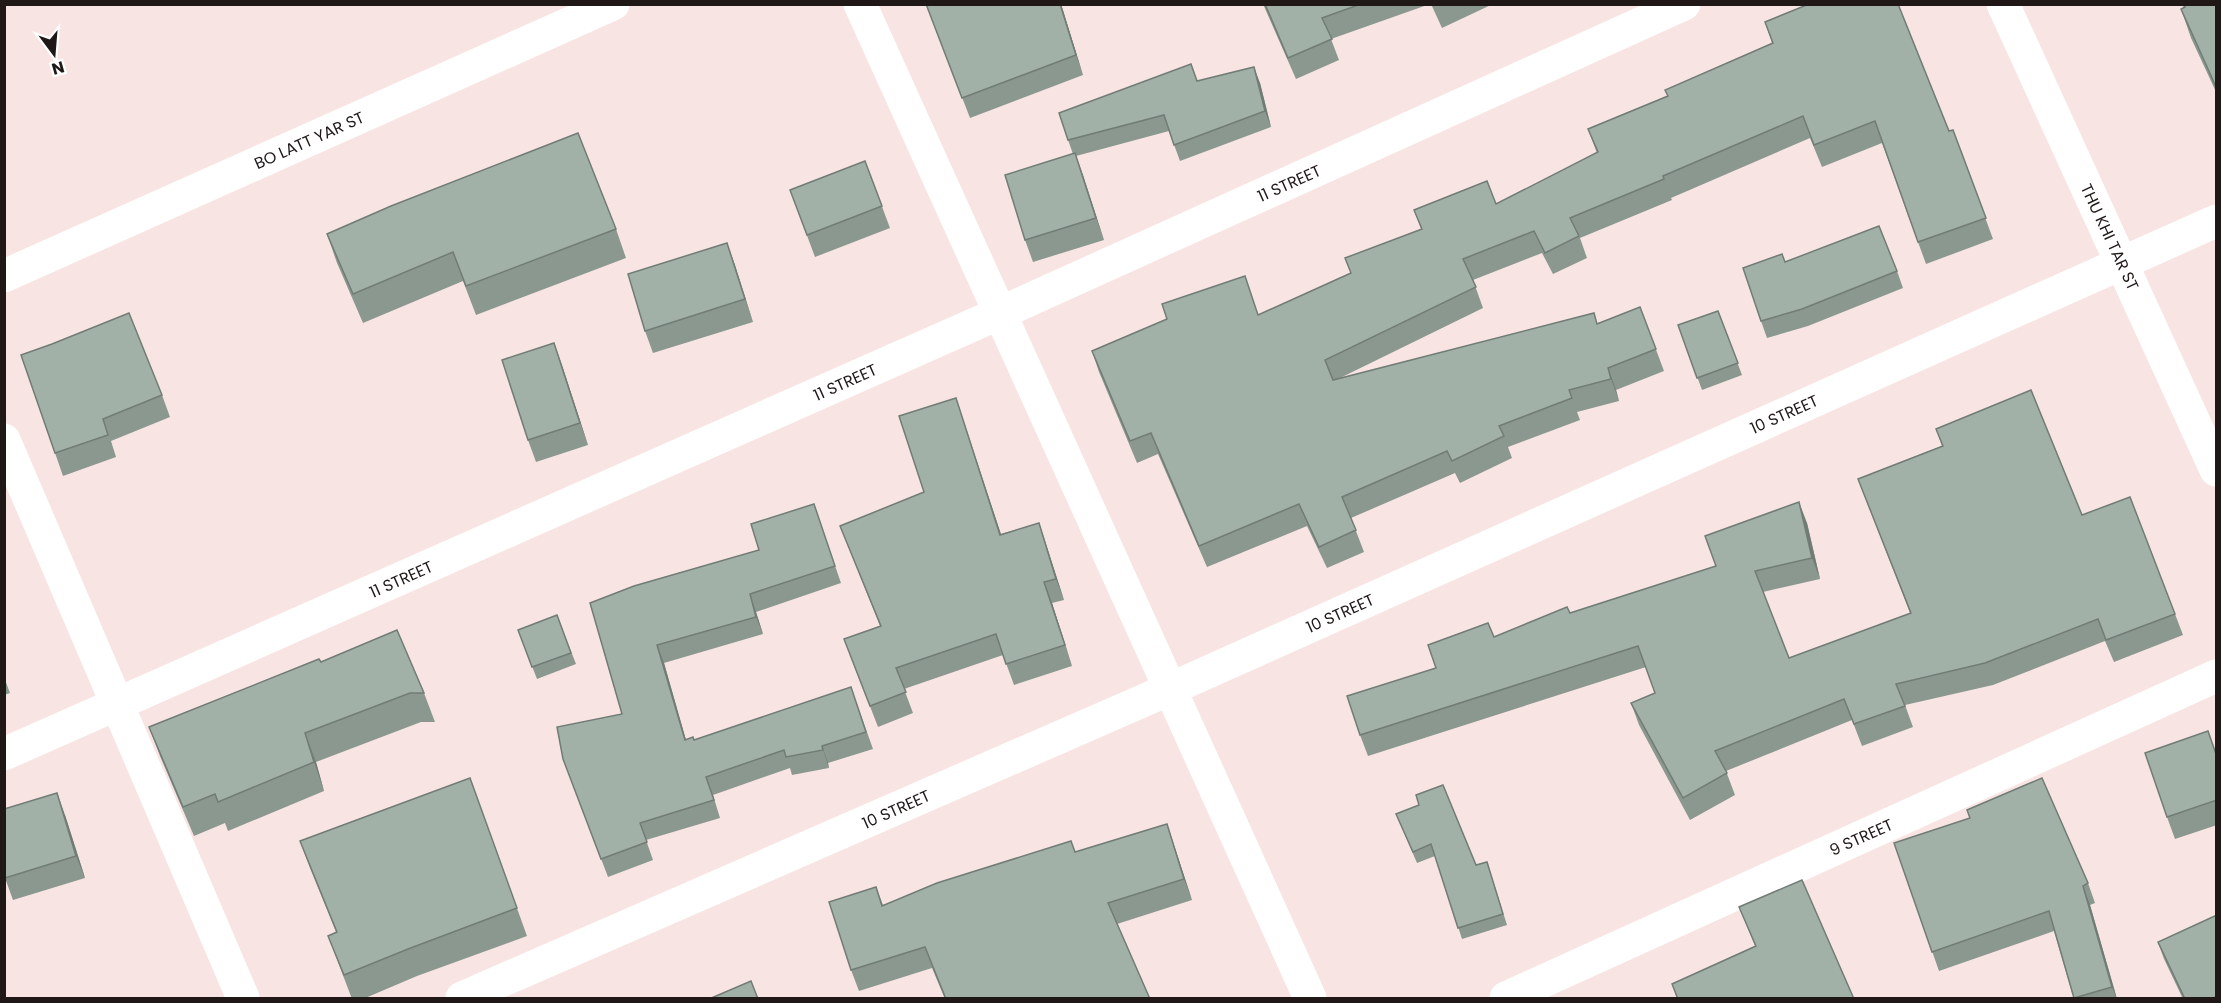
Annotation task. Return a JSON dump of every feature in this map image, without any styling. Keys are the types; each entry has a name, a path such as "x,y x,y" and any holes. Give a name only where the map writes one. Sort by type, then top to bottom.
{"street":[{"name":"BO LATT YAR ST","path":"4,276 613,4"},
{"path":"860,4 1310,999"},
{"name":"11 STREET","path":"4,754 1000,313 1684,4"},
{"name":"THU KHI TAR ST","path":"2003,4 2217,470"},
{"name":"10 STREET","path":"462,999 1170,689 2217,221"},
{"path":"4,440 243,999"},
{"name":"9 STREET","path":"1506,999 2217,676"}],"building":[{"path":"926,4 1060,4 1076,55 962,98"},
{"path":"1265,4 1361,4 1322,18 1332,39 1288,58"},
{"path":"1809,4 1898,4 1949,131 1953,130 1986,218 1918,242 1875,121 1814,145 1803,116 1663,176 1664,179 1570,218 1579,236 1545,253 1534,231 1463,259 1476,287 1325,360 1333,380 1594,313 1597,324 1640,307 1656,349 1608,368 1611,379 1569,390 1572,398 1499,426 1504,436 1452,461 1447,451 1342,497 1356,530 1319,547 1299,504 1199,546 1151,433 1130,441 1092,351 1167,319 1162,304 1245,276 1258,315 1351,273 1345,258 1422,229 1414,210 1487,181 1496,204 1598,152 1588,129 1668,96 1665,90 1773,43 1765,22"},
{"path":"2184,4 2217,4 2217,89 2181,9 2185,7"},
{"path":"1191,64 1197,81 1254,67 1265,111 1174,145 1164,115 1068,140 1059,113"},
{"path":"578,133 616,229 466,286 453,252 353,294 327,234 391,206"},
{"path":"1075,153 1096,218 1025,240 1005,175"},
{"path":"865,161 882,206 807,235 790,190"},
{"path":"1879,226 1897,271 1802,309 1761,321 1743,268 1782,254 1785,262"},
{"path":"727,243 745,299 645,331 628,274"},
{"path":"1718,311 1738,363 1697,378 1678,325"},
{"path":"129,313 162,395 103,419 108,435 55,453 21,355"},
{"path":"554,343 580,423 528,440 502,360"},
{"path":"2031,390 2082,515 2130,497 2175,614 2106,640 2098,619 1985,663 1896,684 1905,706 1854,724 1844,699 1715,751 1727,773 1683,798 1631,703 1655,693 1638,646 1360,735 1347,696 1436,668 1428,645 1488,623 1494,637 1567,607 1570,613 1716,566 1705,536 1799,502 1812,558 1755,571 1789,658 1911,613 1858,479 1943,446 1936,429"},
{"path":"956,398 1000,535 1039,523 1056,579 1044,582 1065,645 1006,664 996,634 896,668 906,692 870,706 844,639 881,626 840,526 924,492 899,416"},
{"path":"814,504 835,566 750,594 756,617 657,645 685,740 693,737 694,740 851,687 866,732 822,746 823,750 786,757 784,750 706,777 714,800 640,823 647,842 601,859 563,759 557,727 622,714 590,603 634,586 759,550 751,524"},
{"path":"557,615 571,653 532,667 518,630"},
{"path":"397,630 424,693 410,693 305,733 314,762 218,802 215,794 183,807 149,727 319,659 321,662"},
{"path":"2208,731 2217,757 2217,800 2167,817 2145,753"},
{"path":"470,778 517,908 344,975 328,936 337,932 300,841"},
{"path":"2042,778 2088,883 2083,886 2112,987 2074,998 2049,911 1932,952 1894,843 1970,818 1967,810"},
{"path":"1443,785 1476,865 1487,862 1503,914 1458,928 1431,844 1413,852 1396,814 1419,805 1416,795"},
{"path":"57,793 76,856 5,878 4,809"},
{"path":"1167,824 1184,879 1108,903 1150,999 946,999 925,947 851,970 829,902 876,887 882,906 937,883 1071,841 1075,852"},
{"path":"1802,880 1854,999 1678,999 1672,984 1756,946 1739,907"},
{"path":"2217,915 2217,996 2212,999 2185,999 2158,942"},
{"path":"751,981 758,999 709,999"}]}
